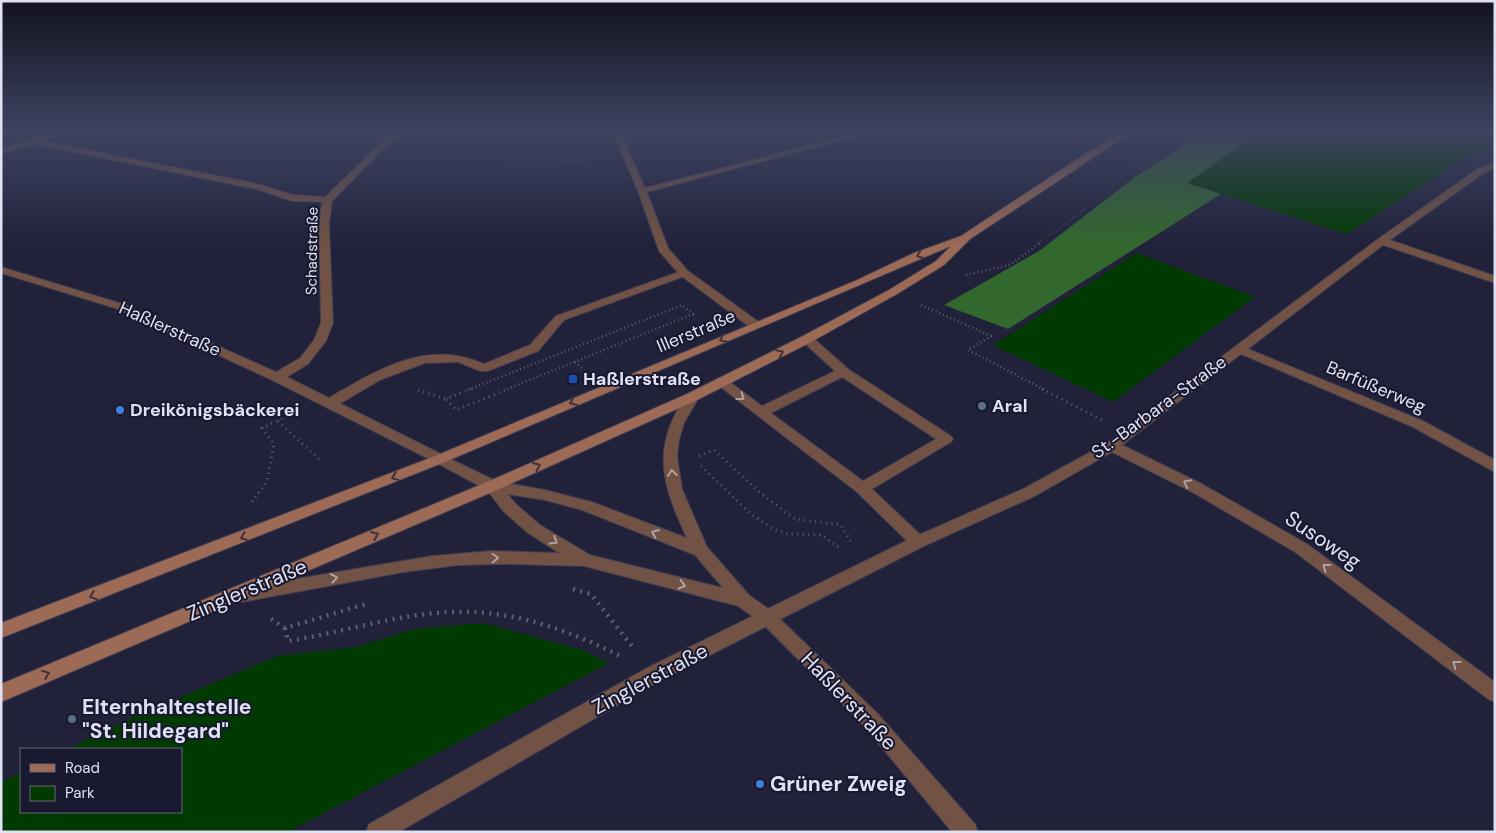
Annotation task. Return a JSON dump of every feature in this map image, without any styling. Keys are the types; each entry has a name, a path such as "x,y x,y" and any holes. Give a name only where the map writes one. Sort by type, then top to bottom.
{"main road":[{"name":"Illerstraße","path":"492,486 692,397 807,339 940,263 966,237 1069,170"},
{"name":"Illerstraße","path":"440,459 859,282 918,255 966,237"},
{"path":"1,632 440,459"},
{"name":"Zinglerstraße","path":"1,693 492,486"}],"street":[{"path":"174,170 258,187 292,198 327,200"},
{"name":"Schadstraße","path":"276,377 304,361 320,341 327,323 324,224 327,200 358,170"},
{"path":"634,170 663,249 684,273 755,325"},
{"path":"642,190 721,170"},
{"path":"1482,170 1495,173"},
{"name":"St.-Barbara-Straße","path":"768,618 918,542 1030,492 1112,446 1382,240 1482,170"},
{"path":"1382,240 1495,280"},
{"name":"Haßlerstraße","path":"1,270 122,307 276,377 492,486 544,495 586,506 700,551 743,600 768,618 870,720 967,832"},
{"path":"325,401 424,358 459,358 484,368 534,348 560,318 684,273"},
{"path":"807,339 843,372 946,439 862,488"},
{"name":"Barfüßerweg","path":"1238,349 1418,424 1495,467"},
{"path":"761,412 843,372"},
{"path":"722,382 862,488 918,542"},
{"path":"692,397 676,423 670,447 671,473 676,500 700,551"},
{"name":"Susoweg","path":"1112,446 1197,488 1301,548 1495,693"},
{"name":"Haßlerstraße","path":"492,486 510,508 534,529 584,560 743,600"},
{"path":"234,596 416,564 461,559 523,557 584,560"},
{"name":"Zinglerstraße","path":"377,832 654,674 768,618"}],"path":[{"path":"965,276 1010,265 1095,202 1130,170"},
{"path":"892,292 992,336 968,350 1129,434"},
{"path":"518,372 682,305 692,314 532,378"},
{"path":"409,387 446,399"},
{"path":"247,510 267,481 274,444 262,428 325,401"},
{"path":"456,410 477,402"},
{"path":"278,421 290,434 314,451 322,462"},
{"path":"671,473 694,458 714,450 759,492 795,519 841,525 867,568"},
{"path":"704,468 742,506 765,523 783,533 807,536 821,535"},
{"path":"566,587 591,594 637,652"},
{"path":"234,596 285,628 288,641 450,612 497,614 549,626 597,643 654,674"},
{"path":"285,628 370,602"}],"green space":[{"path":"1146,170 1206,170 1187,183 1221,194 1008,329 944,305 1039,251"},
{"path":"1205,170 1446,170 1347,234 1186,183"},
{"path":"1137,253 1255,297 1113,402 993,345"},
{"path":"483,623 582,650 609,663 288,832 1,832 1,782 20,773 20,813 182,813 182,748 70,748 134,717 277,656 356,647 414,629"}],"place":[{"name":"Haßlerstraße","path":"573,379"},
{"name":"Aral","path":"982,406"},
{"name":"Dreikönigsbäckerei","path":"120,410"},
{"name":"Elternhaltestelle \"St. Hildegard\"","path":"72,719"},
{"name":"Grüner Zweig","path":"760,784"}]}
